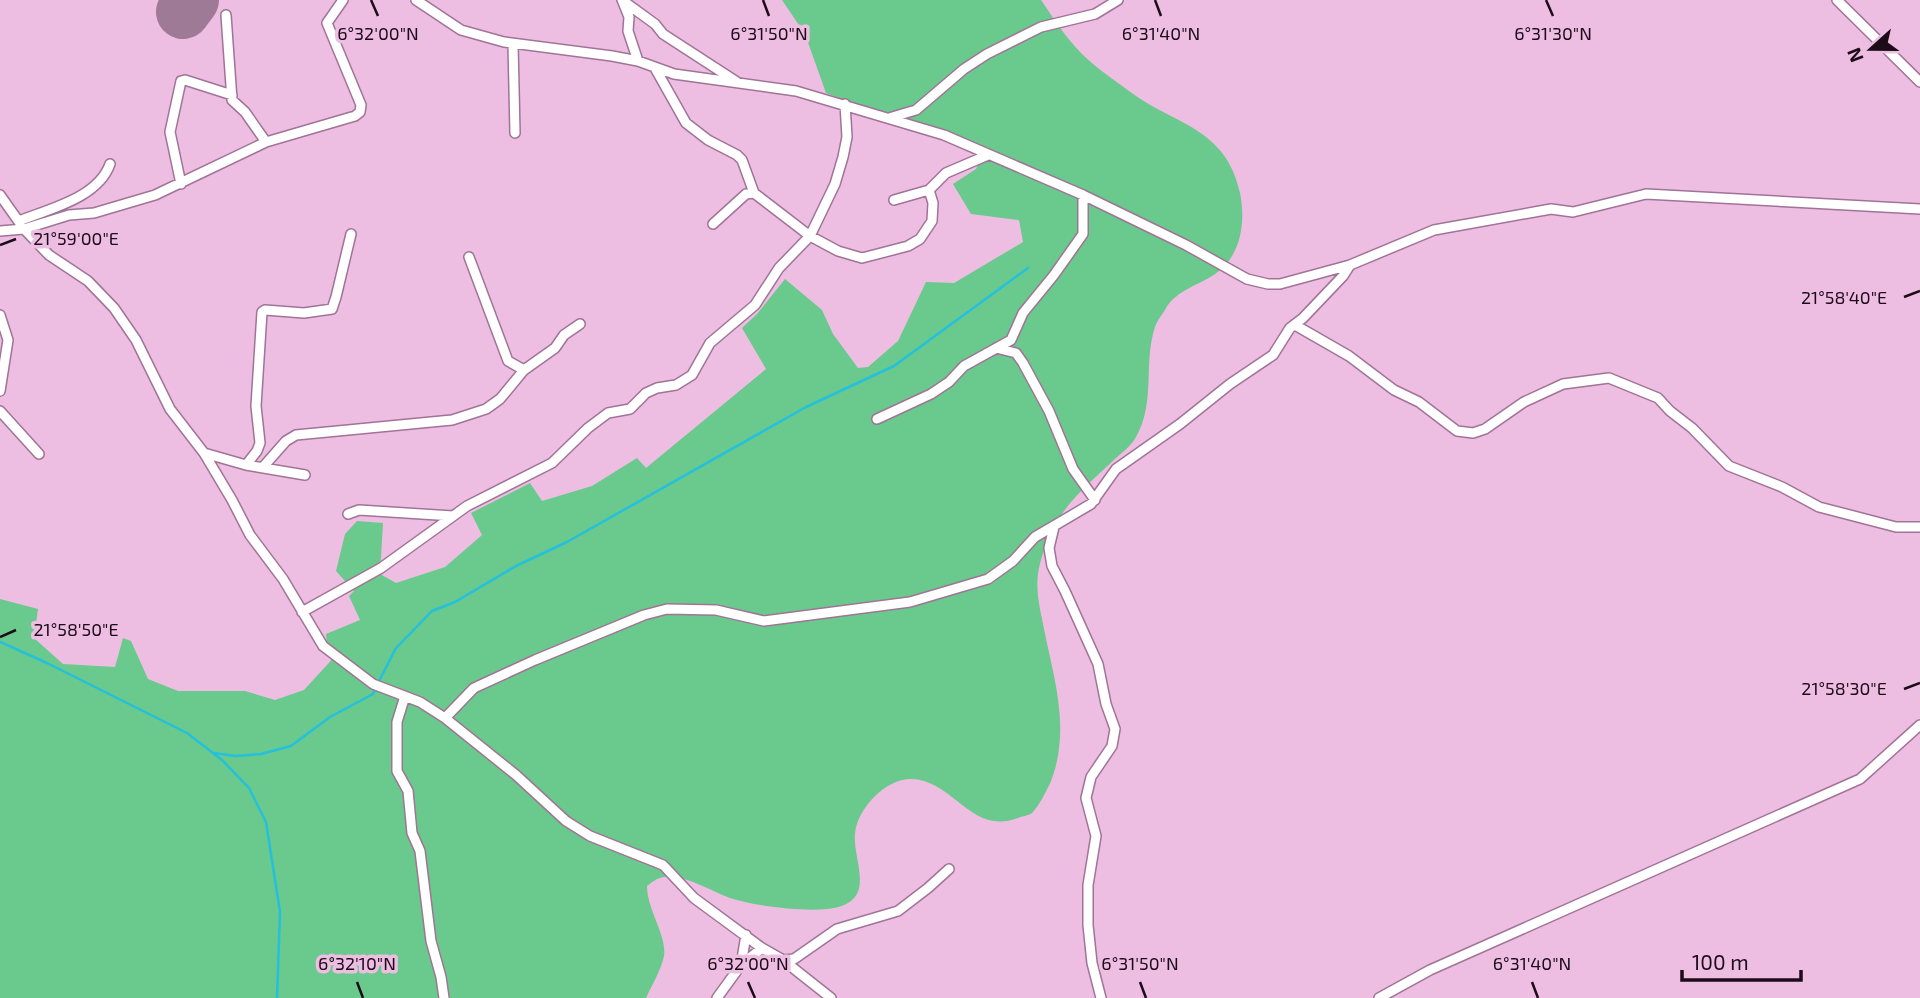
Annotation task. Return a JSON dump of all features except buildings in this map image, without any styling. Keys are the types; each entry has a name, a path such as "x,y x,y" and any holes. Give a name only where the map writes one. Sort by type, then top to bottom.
{"street":[{"path":"0,231 69,215 94,213 155,195 266,142 355,116 361,105 327,23 343,0"},
{"path":"416,0 461,30 513,44 638,61 674,74 796,91 944,135 1083,195 1267,288 1350,265 1434,230 1551,209 1573,212 1646,194 1920,209"},
{"path":"622,0 629,16 628,31 638,61"},
{"path":"622,0 655,24 663,34 738,83"},
{"path":"888,119 916,110 964,69 987,54 1041,27 1096,14 1118,0"},
{"path":"1838,0 1920,82"},
{"path":"226,15 233,102 245,112 266,142"},
{"path":"513,44 515,133"},
{"path":"655,68 686,123 742,160 754,193 810,236 838,251 862,258 908,246 920,239 932,221 933,203 929,190"},
{"path":"181,184 170,132 181,81 232,95"},
{"path":"302,612 382,568 453,516 502,487 552,463 608,414 626,411 646,393 685,381 697,368 710,343 755,305 779,268 810,236 835,184 843,157 847,138 845,104"},
{"path":"894,200 929,190 946,173 988,155"},
{"path":"21,225 88,191 106,174 110,164"},
{"path":"713,224 746,194 754,193"},
{"path":"0,195 21,225 49,255 90,283 114,308 136,340 168,406 204,453 250,535 283,579 323,646 373,684 429,707 445,718 516,775 566,821 601,842 663,865 694,898 762,948 783,960 831,998"},
{"path":"877,419 931,394 964,366 1012,340 1023,313 1083,234 1083,195"},
{"path":"246,465 257,452 260,443 256,406 262,312 304,313 331,309 351,234"},
{"path":"469,257 508,361 524,370"},
{"path":"445,718 474,688 644,615 667,609 716,610 764,621 910,602 988,579 1013,561 1035,537 1095,500 1116,469 1273,355 1290,328 1343,276 1350,265"},
{"path":"0,314 8,340 0,391"},
{"path":"263,467 286,441 296,435 452,420 486,409 500,399 524,370 555,348 564,335 580,324"},
{"path":"1295,325 1349,356 1394,390 1419,402 1457,431 1473,433 1485,429 1524,402 1563,384 1609,378 1658,398 1729,466 1782,487 1819,507 1896,527 1920,527"},
{"path":"996,348 1016,354 1023,363 1049,411 1073,469 1095,500"},
{"path":"0,411 39,454"},
{"path":"204,453 246,465 305,475"},
{"path":"348,514 359,510 453,516"},
{"path":"1054,527 1049,548 1052,566 1098,664 1106,704 1115,729 1112,746 1091,777 1086,798 1096,836 1088,885 1088,925 1092,962 1101,998"},
{"path":"405,696 397,725 397,771 408,791 412,833 420,851 431,941 444,998"},
{"path":"1379,998 1430,970 1860,779 1920,725"},
{"path":"783,960 794,959 837,929 898,911 948,869"},
{"path":"741,965 746,935"},
{"path":"717,998 741,965 762,948"}],"green space":[{"path":"782,0 1041,0 1060,28 1093,64 1129,91 1211,141 1233,171 1240,193 1242,227 1231,258 1215,274 1176,297 1156,324 1150,354 1146,410 1136,437 1075,497 1055,525 1042,555 1038,574 1038,596 1055,679 1060,740 1051,781 1035,810 1029,815 1002,822 988,820 926,782 911,779 892,784 874,797 861,814 855,833 859,887 855,896 847,903 834,908 811,910 767,906 730,898 681,878 666,877 656,880 647,886 650,904 663,940 664,956 646,998 0,998 0,599 38,609 34,638 63,664 115,667 123,638 131,641 148,679 178,691 245,691 275,700 304,690 337,654 327,644 326,634 360,620 349,596 354,591 336,571 345,534 357,521 383,523 380,574 396,583 445,567 482,535 471,513 530,483 542,501 592,486 637,458 646,468 766,369 742,328 785,279 822,310 833,334 858,368 868,367 898,341 926,282 954,283 1023,242 1019,220 971,214 953,184 976,169 984,153 826,93 805,34"}],"waterway":[{"path":"378,683 396,648 432,611 455,602 516,566 567,542 806,407 894,366 1028,268"},
{"path":"0,642 187,733 222,760 249,788 266,822 280,912 277,998"},
{"path":"213,753 236,756 261,754 291,746 330,717 373,694 375,689"}],"runway":[{"path":"183,12 192,0"}]}
